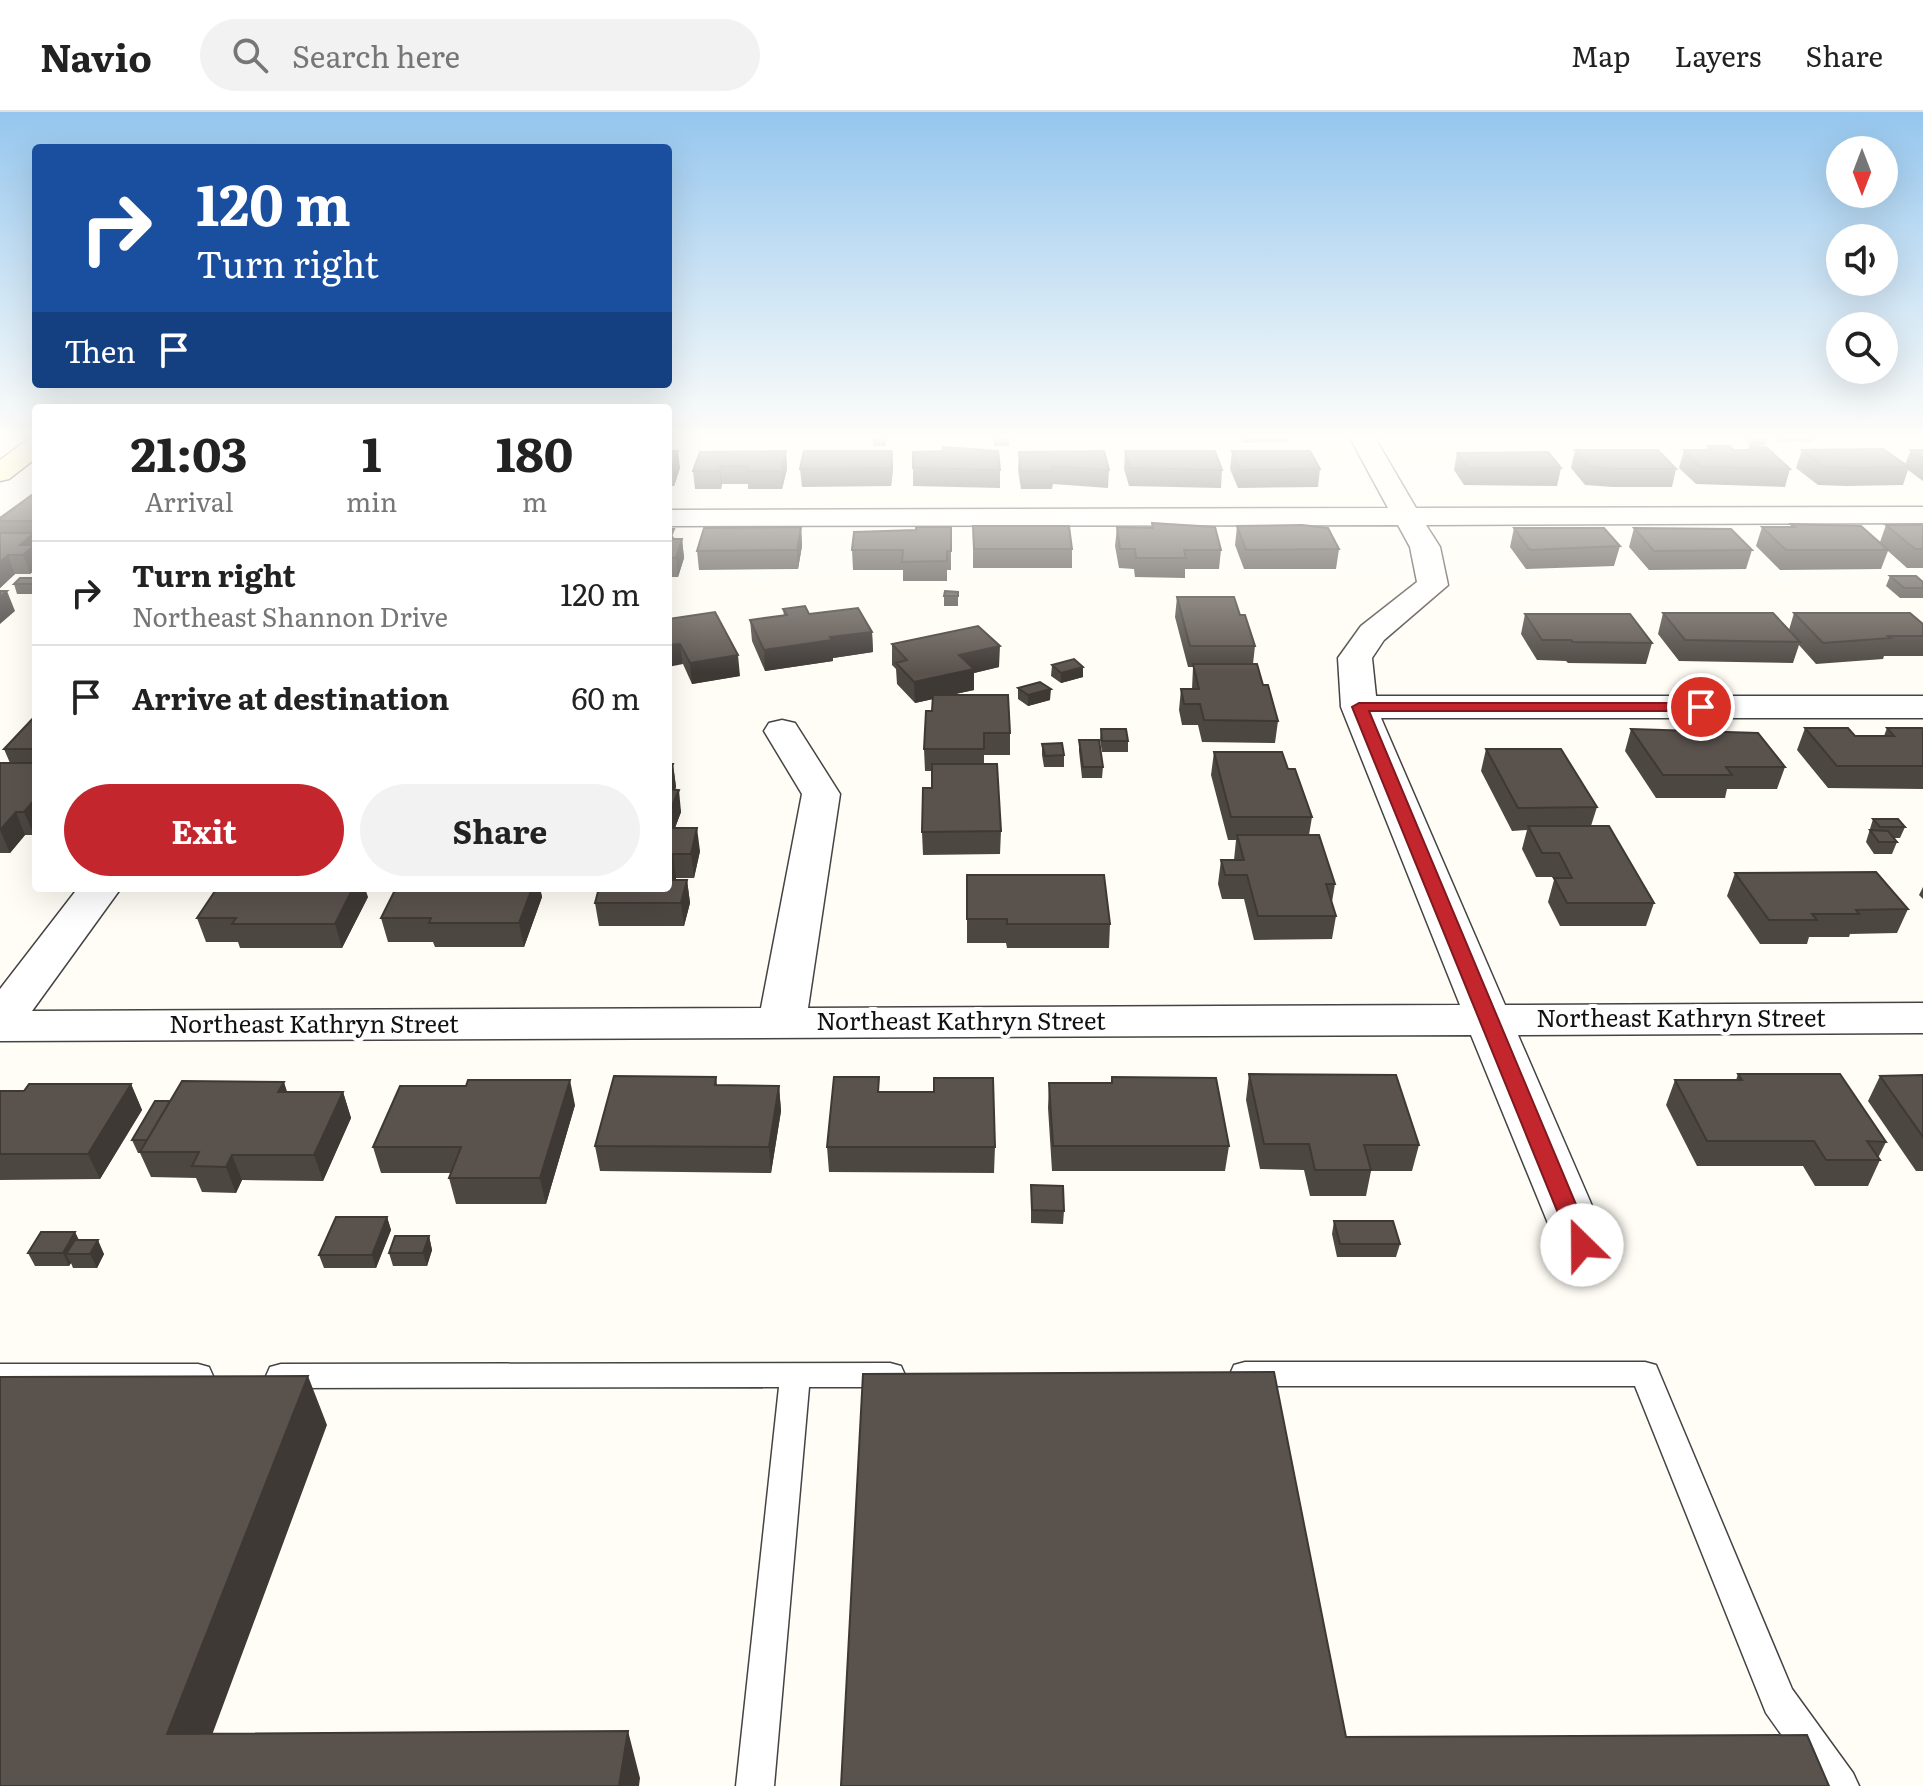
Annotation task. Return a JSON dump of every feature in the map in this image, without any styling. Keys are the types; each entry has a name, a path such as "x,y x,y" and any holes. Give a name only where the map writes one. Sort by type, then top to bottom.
{"street":[{"path":"672,518 1635,516"},
{"path":"1408,517 1425,547 1433,585 1372,633 1355,658 1359,707 1582,1245"},
{"path":"1359,707 1923,707"},
{"path":"782,731 821,794 782,1022"},
{"path":"0,1024 97,892"},
{"name":"Northeast Kathryn Street","path":"0,1024 1923,1018"}],"lane":[{"path":"1221,1374 1645,1374 1779,1701 1840,1786"},
{"path":"755,1786 795,1375"},
{"path":"252,1376 921,1375"},
{"path":"0,1376 220,1376"}],"building":[{"path":"32,516 32,521 0,521 0,518"},
{"path":"1152,523 1215,527 1221,550 1184,550 1186,558 1136,558 1135,549 1120,549 1117,527 1153,528"},
{"path":"1791,524 1861,526 1888,550 1786,550 1762,527 1795,527"},
{"path":"1302,525 1328,528 1339,549 1246,550 1237,526"},
{"path":"1886,525 1923,525 1923,549 1915,549"},
{"path":"973,526 1069,526 1072,549 974,549"},
{"path":"801,527 797,550 697,551 704,528"},
{"path":"916,527 951,527 951,551 947,551 947,561 902,562 903,550 852,550 854,532 916,530"},
{"path":"1514,528 1604,528 1620,546 1530,550"},
{"path":"1634,528 1731,529 1752,550 1654,551"},
{"path":"0,533 32,533 20,545 32,545 23,555 8,555 0,562"},
{"path":"672,539 682,539 676,558 672,558"},
{"path":"1890,576 1916,576 1923,582 1923,588 1904,588"},
{"path":"20,578 32,578 32,584 14,584"},
{"path":"945,591 958,592 958,596 944,596"},
{"path":"1177,597 1234,597 1240,615 1245,615 1255,646 1190,646"},
{"path":"805,606 809,614 858,608 872,632 764,650 750,620 787,615 783,609"},
{"path":"715,612 738,655 690,663 680,644 672,645 672,618"},
{"path":"1663,613 1773,613 1800,642 1685,640"},
{"path":"1794,613 1910,613 1923,624 1923,636 1888,636 1891,638 1823,643"},
{"path":"1525,614 1630,614 1652,643 1542,640"},
{"path":"978,626 1000,646 959,655 974,669 914,682 896,663 907,660 892,644"},
{"path":"1074,659 1083,667 1061,673 1052,665"},
{"path":"1193,664 1257,664 1263,685 1268,685 1278,721 1204,720 1200,704 1184,704 1181,689 1199,689"},
{"path":"1040,682 1051,689 1028,695 1018,688"},
{"path":"933,695 1008,695 1010,733 984,733 984,749 924,749 926,711 932,711"},
{"path":"32,719 32,749 4,749"},
{"path":"1805,728 1848,728 1855,736 1894,736 1887,728 1922,728 1923,766 1837,766"},
{"path":"1101,729 1126,729 1128,741 1102,741"},
{"path":"1631,729 1758,733 1785,767 1726,767 1732,775 1663,775"},
{"path":"1079,740 1099,740 1103,767 1083,767"},
{"path":"1062,743 1064,755 1045,756 1042,744"},
{"path":"1486,749 1561,749 1597,807 1518,808"},
{"path":"1214,752 1282,752 1288,769 1295,769 1312,817 1231,817"},
{"path":"0,763 32,763 32,803 24,812 16,812 0,830"},
{"path":"932,764 997,764 1001,831 922,832 923,788 932,788"},
{"path":"672,789 679,790 672,806"},
{"path":"1873,819 1898,819 1905,827 1880,827"},
{"path":"1528,826 1609,826 1654,903 1567,903 1554,878 1572,878 1559,853 1542,853"},
{"path":"672,828 697,828 691,854 673,854 672,858"},
{"path":"1870,830 1888,831 1897,842 1879,842"},
{"path":"1237,835 1319,835 1335,884 1326,884 1336,916 1258,916 1247,875 1225,875 1221,860 1244,860"},
{"path":"1876,872 1908,909 1856,910 1859,914 1812,914 1817,920 1769,920 1735,873"},
{"path":"967,875 1104,875 1110,924 1007,924 1007,919 967,919"},
{"path":"672,880 687,880 681,903 595,903 598,892 672,892"},
{"path":"214,892 351,892 335,924 232,924 236,918 197,918"},
{"path":"394,892 531,892 519,923 429,923 431,918 381,918"},
{"path":"1249,1074 1396,1075 1419,1145 1364,1145 1371,1170 1315,1170 1309,1144 1264,1144"},
{"path":"1738,1074 1840,1074 1886,1142 1867,1141 1880,1160 1826,1160 1814,1141 1707,1141 1675,1080 1742,1080"},
{"path":"1923,1075 1923,1137 1880,1076"},
{"path":"614,1076 716,1077 715,1085 779,1086 769,1147 595,1146"},
{"path":"834,1077 879,1077 878,1092 934,1092 934,1078 993,1078 995,1147 827,1147"},
{"path":"1112,1077 1216,1078 1229,1146 1053,1146 1049,1083 1112,1083"},
{"path":"468,1080 570,1080 540,1178 449,1178 461,1147 373,1147 400,1086 466,1086"},
{"path":"182,1081 284,1082 278,1092 343,1092 314,1155 232,1155 226,1167 192,1166 199,1152 140,1152"},
{"path":"29,1084 131,1084 88,1154 0,1154 0,1091 24,1091"},
{"path":"155,1101 170,1101 147,1140 132,1140"},
{"path":"1031,1185 1063,1186 1064,1211 1032,1210"},
{"path":"336,1217 387,1217 372,1255 319,1255"},
{"path":"1334,1221 1393,1221 1400,1244 1340,1244"},
{"path":"41,1232 75,1232 63,1253 28,1253"},
{"path":"395,1236 429,1236 423,1253 389,1253"},
{"path":"75,1240 98,1240 90,1254 66,1254"},
{"path":"1274,1372 1346,1737 1807,1735 1829,1786 841,1786 863,1374"},
{"path":"308,1376 167,1734 628,1731 619,1786 0,1786 0,1377"}],"route":[{"path":"1582,1245 1359,707 1701,707"}]}
